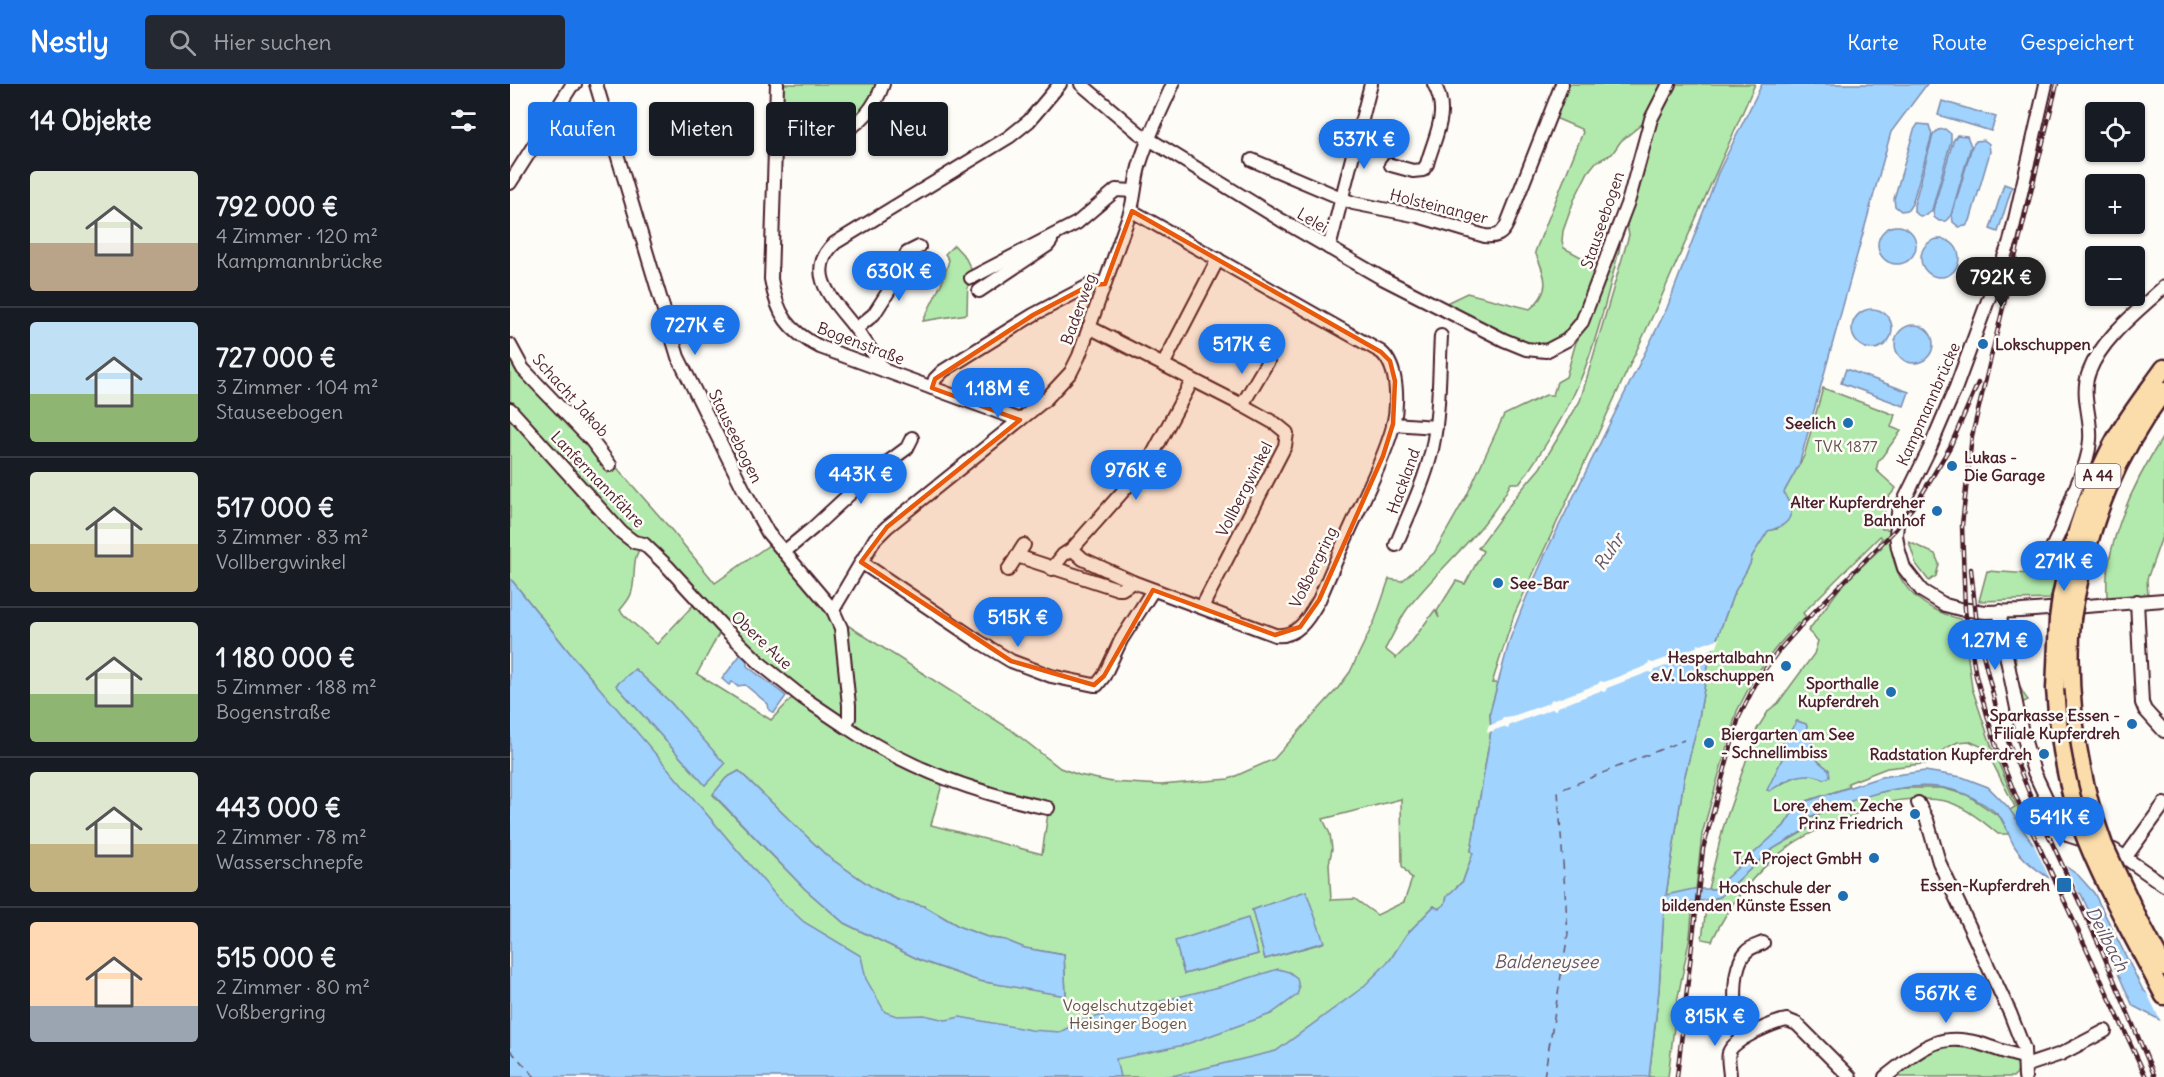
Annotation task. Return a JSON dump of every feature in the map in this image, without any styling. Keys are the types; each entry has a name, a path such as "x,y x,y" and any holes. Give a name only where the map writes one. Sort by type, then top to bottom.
{"highway":[{"name":"A 44","path":"2164,368 2106,455 2078,526 2067,563 2068,597 2065,619 2061,746 2076,812 2085,835 2127,926 2164,996"},
{"name":"A 44","path":"2068,597 2103,496 2140,423 2164,391"},
{"name":"A 44","path":"2063,689 2081,772 2104,845 2164,967"}],"street":[{"path":"510,183 575,84"},
{"name":"Stauseebogen","path":"596,84 678,357 768,533 833,610"},
{"name":"Bogenstraße","path":"776,102 777,84"},
{"path":"856,121 873,105 883,84"},
{"path":"885,371 824,286 821,268 827,250 834,243 1009,137 1036,114 1060,84"},
{"name":"Lelei","path":"1081,84 1133,128 1380,278 1504,340 1526,349 1546,351"},
{"name":"Baderweg","path":"833,610 875,539 886,527 1020,420 1058,388 1071,372 1132,211 1133,191 1149,138 1173,84"},
{"path":"1329,248 1371,84"},
{"path":"1391,165 1419,172 1427,164 1441,123 1441,96 1434,84"},
{"name":"Holsteinanger","path":"1252,160 1341,199 1418,216 1485,236 1500,235 1507,224 1562,84"},
{"name":"Stauseebogen","path":"1546,351 1567,340 1582,322 1629,199 1651,119 1669,84"},
{"name":"Kampmannbrücke","path":"2000,611 1960,609 1945,605 1922,591 1904,568 1896,532 1898,513 1929,450 1956,387 2010,241 2046,84"},
{"name":"Bogenstraße","path":"774,156 771,279 781,315 792,329 805,339 885,371 1020,420"},
{"path":"971,278 1083,219 1116,190 1133,191"},
{"name":"Voßbergring","path":"1072,549 1083,559 1132,582 1275,635 1286,635 1300,627 1319,600 1383,456 1393,423 1395,381 1392,366 1386,356 1132,211"},
{"path":"979,291 1048,245 1051,242 1050,236"},
{"path":"856,329 874,314 890,289 907,253 919,247"},
{"path":"1163,365 1218,259"},
{"path":"932,387 935,379 943,371 1003,333 1090,285 1105,284"},
{"path":"2042,567 2055,544 2088,460 2091,438 2085,390 2089,372 2101,350 2164,287"},
{"name":"Vollbergwinkel","path":"1089,327 1284,429 1288,439 1202,607"},
{"name":"Hackland","path":"1396,545 1425,475 1436,428 1441,336"},
{"name":"Schacht Jakob","path":"510,345 523,369 591,440 610,465"},
{"path":"1242,405 1268,361"},
{"path":"1052,568 1063,555 1072,549 1148,463 1192,381"},
{"name":"Lanfermannfähre","path":"510,409 621,532 634,542 644,544 667,566"},
{"name":"Hackland","path":"1393,423 1436,428"},
{"path":"784,552 868,477 907,448 912,438"},
{"path":"1008,570 1024,545"},
{"path":"1017,556 1118,589 1132,582"},
{"path":"861,562 1011,661 1051,676 1094,685 1098,685 1104,676 1121,640 1153,590"},
{"name":"Obere Aue","path":"667,566 723,627 762,665 802,697 844,726 898,757 943,779 976,790 1048,808"},
{"path":"2164,600 2000,611 2002,635 2018,717 2034,772 2057,821 2070,836 2103,846 2164,885"},
{"path":"2137,601 2142,703 2145,710 2164,731"},
{"path":"833,610 841,628 845,666 849,718 844,726"},
{"path":"1918,803 1927,820 1939,862 2010,1013 2024,1049 2025,1067"},
{"path":"2125,858 2163,808"},
{"path":"1742,1038 1736,1003 1737,975 1746,951 1763,943"},
{"path":"1730,1077 1730,1049 1742,1038 1782,1021 1794,1022 1850,1077"},
{"path":"1885,1077 1925,1047 1946,1040 1970,1041 2025,1067 2061,1054 2106,1031"}],"highlighted area":[{"path":"1132,211 1381,352 1390,361 1395,381 1393,424 1383,456 1319,600 1300,627 1275,635 1153,590 1104,676 1094,685 1011,661 861,562 887,527 1020,420 932,388 935,379 1033,315 1090,285 1105,284"}],"green space":[{"path":"777,84 882,84 874,102 868,102 868,109 856,120 856,102 776,102"},
{"path":"1568,84 1662,84 1647,120 1621,141 1612,154 1596,162 1588,172 1574,200 1563,231 1564,248 1598,266 1573,325 1564,335 1554,341 1529,345 1440,306 1467,293 1530,309 1542,295 1544,275 1535,252 1583,132 1553,117"},
{"name":"Vogelschutzgebiet Heisinger Bogen","path":"1673,84 1755,84 1660,300 1514,615 1492,683 1498,683 1490,712 1491,731 1471,851 1473,853 1463,881 1448,896 1445,904 1438,909 1434,906 1406,935 1389,962 1392,974 1363,1053 1351,1077 873,1077 830,1037 640,823 555,722 597,685 510,578 510,415 619,535 633,544 642,546 636,557 631,594 620,610 624,615 657,644 697,601 722,628 697,674 771,720 796,694 851,732 943,781 931,825 1042,854 1049,806 1008,798 943,778 893,754 846,725 851,705 842,625 846,624 1010,729 1060,768 1079,775 1112,782 1161,785 1229,779 1274,759 1350,672 1375,620 1389,579 1402,581 1434,553 1467,495 1504,415 1546,395 1553,395 1557,382 1566,377 1576,342 1587,323 1620,237 1619,251 1594,343 1581,379 1567,408 1520,483 1511,483 1501,501 1476,533 1421,592 1405,613 1385,649 1396,658 1410,644 1435,610 1439,618 1437,611 1456,581 1465,584 1483,551 1478,548 1540,468 1580,401 1629,235 1627,225 1646,153","holes":["635,669 671,703 724,764 705,785 617,686","739,771 827,856 875,889 898,900 924,906 960,927 990,938 1005,940 1024,948 1064,955 1066,995 979,981 922,961 844,923 805,889 713,795 726,778","1401,799 1402,866 1412,879 1404,902 1377,915 1355,899 1331,900 1329,864 1332,849 1330,834 1323,819","1306,892 1323,943 1265,959 1252,910","1248,919 1258,954 1184,974 1176,941"]},
{"path":"954,245 965,257 972,271 968,274 967,314 923,321 944,278 949,260 945,254"},
{"path":"510,340 519,356 715,583 772,543 839,625 848,714 844,724 763,664 634,540 510,406"},
{"name":"TVK 1877","path":"1823,388 1895,415 1891,427 1901,431 1878,462 1876,470 1896,488 1888,498 1881,526 1882,529 1890,529 1895,563 1908,589 1931,608 1963,620 1972,688 1991,745 2023,821 2018,822 2010,810 2015,807 1985,748 1969,741 1958,742 1946,748 1931,763 1887,768 1848,783 1849,787 1798,804 1784,826 1714,889 1708,889 1723,828 1757,729 1769,710 1778,703 1814,654 1818,641 1808,631 1843,584 1882,547 1879,542 1882,538 1880,536 1803,613 1806,617 1775,649 1755,676 1737,711 1702,834 1696,889 1666,896 1684,779 1698,723 1709,660 1733,595 1752,556 1768,530 1777,529 1791,506 1784,492 1804,456","holes":["1797,721 1806,724 1818,761 1829,770 1824,779 1815,775 1801,775 1768,790 1782,759 1781,746"]},
{"path":"2164,435 2164,531 2147,579 2148,597 2107,599 2107,571 2117,532 2137,482"},
{"path":"1909,542 1935,554 1939,564 1936,576 1929,581 1916,564"},
{"path":"1987,571 2057,576 2050,599 1979,601"},
{"path":"2006,625 2017,625 2015,654 2017,674 2019,684 2028,700 2020,704"},
{"path":"1900,788 1942,788 1967,795 2000,817 2009,834 1998,834 1966,810 1945,801 1912,799 1879,805 1812,832 1794,843 1769,863 1746,887 1727,913 1712,941 1702,939 1707,900 1720,897 1771,850 1808,829 1804,820 1863,796"},
{"path":"1693,902 1690,936 1677,1002 1668,1077 1649,1077 1659,990 1664,909"},
{"path":"1947,1040 2017,1056 2024,1066 2013,1077 1882,1077"}],"water":[{"name":"Baldeneysee","path":"1762,84 1927,84 1891,132 1799,465 1784,492 1791,507 1791,514 1787,521 1768,531 1752,556 1733,595 1709,660 1698,723 1684,779 1666,895 1693,889 1714,889 1784,826 1798,804 1881,777 1925,771 1962,777 1988,787 2008,807 2032,843 2078,875 2094,893 2143,990 2153,997 2164,1022 2133,1006 2081,894 2054,881 2028,862 2015,847 2003,821 1996,812 1955,790 1911,787 1867,796 1804,819 1808,828 1771,850 1720,897 1664,909 1659,990 1649,1077 1159,1077 1276,1051 1362,988 1390,960 1406,935 1434,906 1439,909 1445,904 1447,896 1463,881 1473,853 1471,851 1491,731 1490,712 1510,639 1549,546 1667,308 1718,173"},
{"path":"1942,101 1996,117 1991,131 1938,115"},
{"path":"1918,124 1929,125 1932,135 1912,204 1908,210 1901,211 1895,206 1894,199 1914,130"},
{"path":"1945,129 1951,134 1951,141 1932,210 1927,215 1920,216 1914,212 1914,205 1933,135 1938,130"},
{"path":"1957,135 1967,136 1971,146 1951,215 1946,221 1939,221 1934,217 1933,210 1953,141"},
{"path":"1984,140 1989,144 1990,152 1970,221 1966,226 1959,227 1953,222 1952,215 1972,146 1976,141"},
{"path":"2004,184 2012,187 1998,232 1990,229"},
{"path":"1897,226 1911,231 1916,245 1911,259 1897,264 1883,259 1878,245 1883,231"},
{"path":"1940,239 1947,240 1953,245 1958,251 1958,265 1953,271 1947,276 1940,277 1933,276 1927,271 1922,265 1921,258 1922,251 1927,245 1933,240"},
{"path":"1872,309 1886,315 1892,329 1886,343 1872,349 1858,343 1852,329 1858,315"},
{"path":"1914,325 1928,330 1933,344 1928,358 1914,363 1900,358 1895,344 1900,330"},
{"path":"1846,369 1909,392 1904,406 1841,383"},
{"path":"510,578 574,658 778,898 804,922 861,956 866,979 885,1012 897,1016 924,1015 946,1020 960,1017 1031,1030 1060,1032 1083,1020 1223,986 1278,969 1289,972 1297,978 1299,989 1297,995 1271,1014 1184,1045 1116,1059 1120,1077 510,1077"},
{"path":"741,654 747,658 747,666 786,696 774,713 769,710 768,704 745,685 737,686 732,682 729,685 722,679"},
{"path":"635,669 671,703 725,764 705,785 616,685"},
{"path":"1797,721 1806,724 1818,761 1829,770 1830,777 1824,779 1803,775 1789,779 1770,791 1767,790 1782,759 1781,746"},
{"path":"739,771 827,856 875,889 898,900 924,906 960,927 990,938 1005,940 1025,948 1064,955 1066,996 979,981 922,961 844,923 805,889 713,794 726,778"},
{"path":"1306,891 1324,942 1265,959 1252,910"},
{"path":"1248,918 1258,954 1184,974 1175,941"}],"pier":[{"path":"1720,638 1717,647 1701,655 1697,654 1655,670 1653,673 1649,672 1607,688 1605,692 1600,691 1558,707 1556,710 1552,709 1510,725 1508,729 1503,727 1487,733 1488,726 1501,721 1503,717 1507,718 1549,703 1552,699 1555,700 1598,684 1600,681 1604,682 1646,666 1649,662 1653,663 1696,647 1698,644"},
{"path":"2029,834 2034,841 2065,863 2132,1009 2079,897 2052,884"},
{"path":"2111,919 2146,989 2164,1000 2164,1025 2162,1024"}],"ferry route":[{"path":"1544,1077 1568,934 1558,791 1684,740"},
{"path":"510,1050 535,1077"}],"railway":[{"path":"2057,84 1972,436 1962,525 1965,610 1976,676 1997,750 2018,801 2146,1077"},
{"path":"1677,1077 1703,849 1739,717 1758,679 1779,650 1896,529 1919,499 1950,447 1978,383"},
{"path":"1971,569 1978,634 1999,719 2030,795 2101,949 2155,1077"}],"place":[{"name":"Lokschuppen","path":"1983,344"},
{"name":"Seelich","path":"1848,423"},
{"name":"Lukas - Die Garage","path":"1952,466"},
{"name":"Alter Kupferdreher Bahnhof","path":"1937,511"},
{"name":"See-Bar","path":"1498,583"},
{"name":"Hespertalbahn e.V. Lokschuppen","path":"1786,666"},
{"name":"Sporthalle Kupferdreh","path":"1891,692"},
{"name":"Sparkasse Essen - Filiale Kupferdreh","path":"2132,724"},
{"name":"Biergarten am See - Schnellimbiss","path":"1709,743"},
{"name":"Radstation Kupferdreh","path":"2044,754"},
{"name":"Lore, ehem. Zeche Prinz Friedrich","path":"1915,814"},
{"name":"T.A. Project GmbH","path":"1874,858"},
{"name":"Essen-Kupferdreh","path":"2064,885"},
{"name":"Hochschule der bildenden Künste Essen","path":"1843,896"}],"water label":[{"name":"Ruhr","path":"1609,552"},
{"name":"Deilbach","path":"2107,939"}]}
